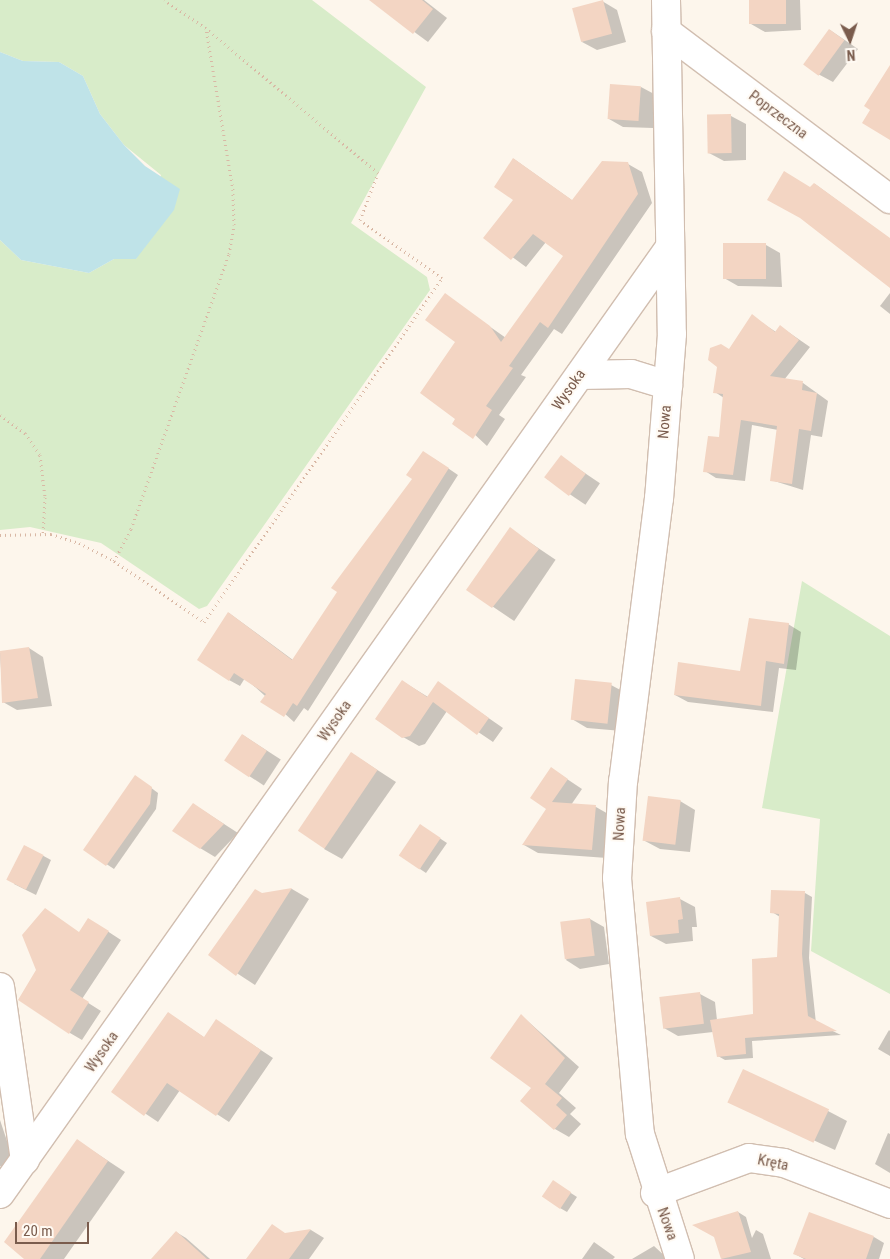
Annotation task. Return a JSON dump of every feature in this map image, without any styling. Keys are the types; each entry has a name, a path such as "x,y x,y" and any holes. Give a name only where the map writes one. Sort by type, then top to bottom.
{"street":[{"name":"Nowa","path":"666,0 670,247 668,385 659,498 623,781 617,878 640,1134 655,1193 680,1259"},
{"name":"Poprzeczna","path":"666,31 890,199"},
{"name":"Wysoka","path":"0,1194 670,247"},
{"name":"Nowa","path":"580,375 631,374 668,385"},
{"path":"0,987 25,1160"},
{"name":"Kręta","path":"655,1193 750,1158 784,1163 890,1204"}],"path":[{"path":"0,535 43,533 79,543 114,561 204,622 442,278 360,220 378,173 206,28 164,0"},
{"path":"114,561 131,530 229,254 234,225 233,190 206,28"},
{"path":"0,416 25,433 40,455 45,497 43,533"}],"green space":[{"path":"0,0 312,0 426,87 351,223 427,277 430,290 207,606 199,609 101,543 30,527 0,530 0,240 21,260 89,273 114,259 136,259 161,175 124,145 100,114 83,76 59,62 23,61 0,52"},
{"path":"802,581 890,636 890,994 811,951 820,819 762,808"}],"water":[{"path":"0,52 23,61 59,62 83,76 100,114 124,145 145,166 180,189 174,210 136,259 114,259 89,273 21,260 0,240"}],"building":[{"path":"369,0 422,0 433,9 413,34"},
{"path":"603,0 612,34 581,42 572,8"},
{"path":"749,0 786,0 786,24 749,24"},
{"path":"829,29 844,40 819,76 803,65"},
{"path":"890,65 890,140 862,123 870,110 864,106"},
{"path":"610,84 641,86 638,121 608,119"},
{"path":"707,114 731,114 732,153 708,153"},
{"path":"513,158 572,200 602,161 628,162 638,194 548,328 540,322 509,366 513,368 486,406 492,410 473,439 452,424 455,419 420,393 455,342 425,320 445,293 490,326 501,342 563,256 533,234 511,260 483,238 513,200 494,187"},
{"path":"784,171 810,187 814,183 890,238 890,288 800,218 767,200"},
{"path":"723,243 766,243 766,279 723,279"},
{"path":"752,314 775,332 780,325 799,340 770,376 803,381 802,390 817,393 811,431 799,429 792,484 770,481 777,426 741,420 733,475 703,472 708,436 719,437 723,394 713,393 717,367 708,360 710,348 721,344 729,349"},
{"path":"423,451 449,468 297,706 293,703 284,717 260,702 266,694 234,673 229,681 197,660 228,612 292,660 337,592 331,588 412,479 406,475"},
{"path":"561,455 586,474 569,496 544,477"},
{"path":"510,527 539,549 492,608 466,590"},
{"path":"749,618 789,623 784,664 766,661 761,706 674,695 678,662 740,671"},
{"path":"29,647 38,698 2,703 0,651"},
{"path":"575,679 612,683 608,724 571,720"},
{"path":"402,680 427,697 438,681 489,718 477,735 433,702 410,736 402,738 375,719"},
{"path":"242,734 267,751 249,777 224,761"},
{"path":"351,752 378,770 324,849 298,831"},
{"path":"551,767 568,779 552,802 596,805 592,850 522,845 546,809 530,798"},
{"path":"135,775 152,787 150,804 106,866 83,850"},
{"path":"648,796 681,800 675,845 643,841"},
{"path":"193,803 224,824 200,849 172,831"},
{"path":"420,824 441,838 419,869 399,856"},
{"path":"24,845 44,855 26,890 6,880"},
{"path":"292,888 236,976 208,955 255,889 262,893"},
{"path":"771,890 805,891 802,954 808,1016 837,1031 745,1038 746,1054 717,1057 710,1020 753,1014 752,959 777,957 779,914 770,913"},
{"path":"680,897 683,919 678,920 679,933 650,936 646,902"},
{"path":"45,908 79,932 88,918 109,931 70,990 89,1002 69,1034 18,1000 36,970 22,935"},
{"path":"590,918 595,956 565,959 560,922"},
{"path":"700,992 704,1024 663,1029 659,997"},
{"path":"168,1012 204,1037 216,1019 261,1050 216,1116 167,1083 144,1116 111,1092"},
{"path":"521,1014 565,1058 545,1084 562,1098 556,1105 567,1115 554,1130 520,1101 531,1088 490,1058"},
{"path":"743,1069 829,1109 813,1143 727,1103"},
{"path":"77,1139 108,1161 40,1259 24,1259 4,1242"},
{"path":"553,1180 571,1192 560,1209 542,1197"},
{"path":"738,1211 751,1252 721,1259 714,1237 692,1225"},
{"path":"809,1212 874,1236 866,1259 806,1259 793,1254"},
{"path":"272,1224 285,1233 311,1229 289,1259 246,1259"},
{"path":"176,1231 207,1259 151,1259"}]}
